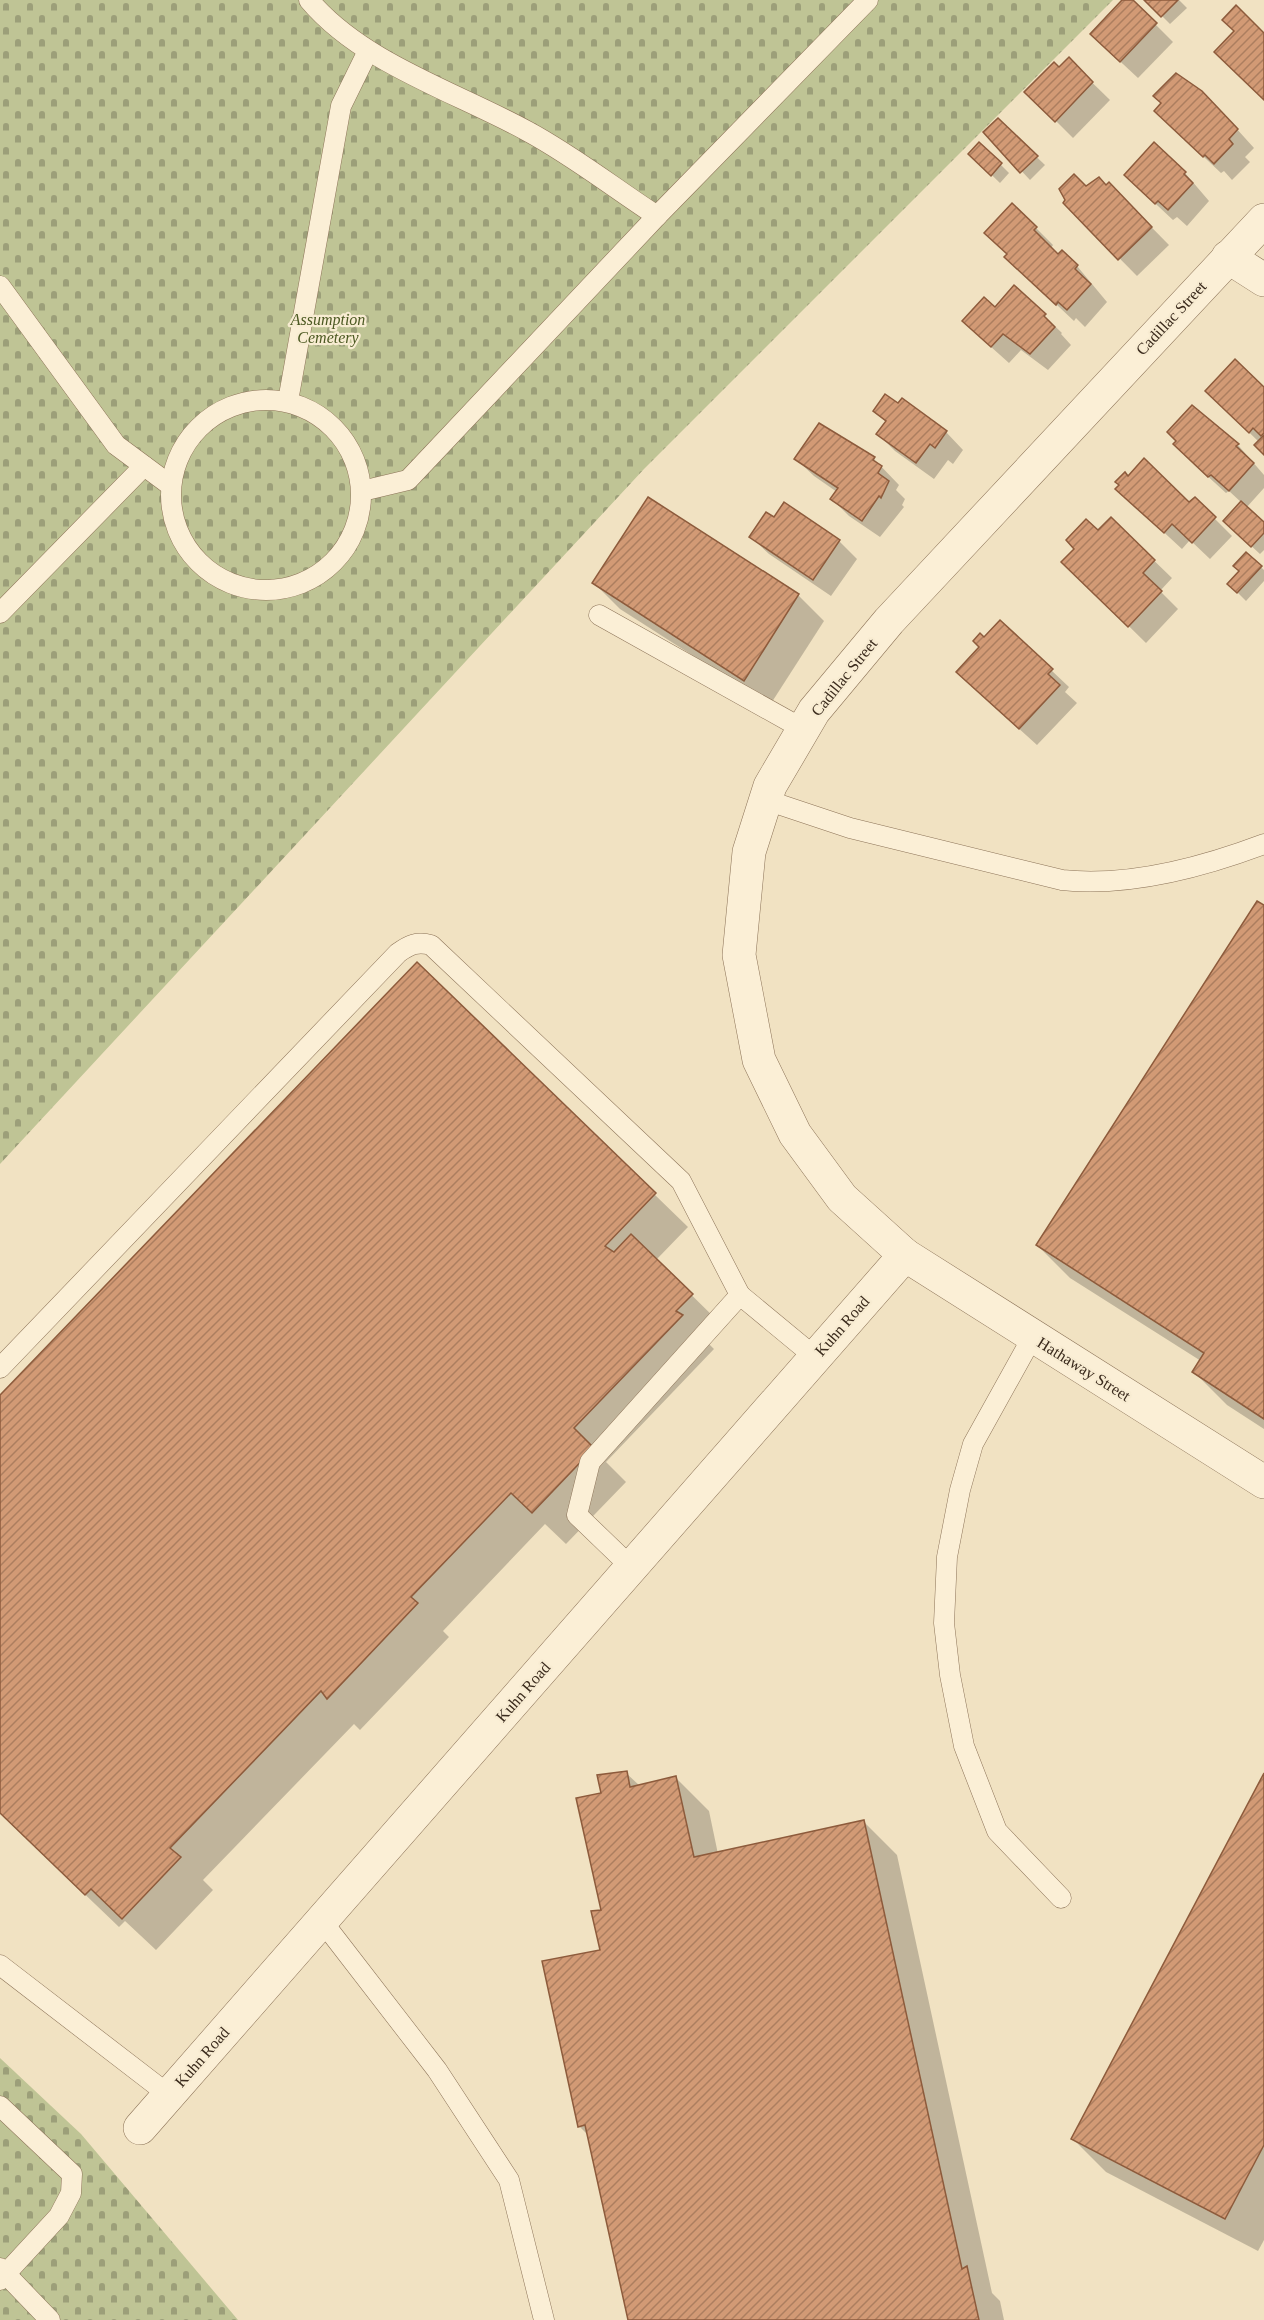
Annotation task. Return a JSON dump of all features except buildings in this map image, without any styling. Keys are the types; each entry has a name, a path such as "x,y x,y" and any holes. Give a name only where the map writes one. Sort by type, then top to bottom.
{"street":[{"name":"Cadillac Street","path":"904,1255 842,1198 795,1134 759,1060 739,955 749,852 770,786 814,711 889,621 1264,220"},
{"path":"1228,257 1264,280"},
{"name":"Hathaway Street","path":"904,1255 1264,1482"},
{"name":"Kuhn Road","path":"140,2128 904,1255"}],"lane":[{"path":"309,0 325,19 368,51 529,132 657,216"},
{"path":"362,491 408,480 657,216 868,0"},
{"path":"288,401 340,106 368,51"},
{"path":"0,286 116,445 170,484"},
{"path":"255,400 288,401 316,413 340,434 356,461 362,491 360,520 348,546 329,568 305,583 277,590 249,589 221,580 198,563 178,531 171,513 170,484 179,453 198,428 224,408 255,400"},
{"path":"0,613 144,466"},
{"path":"599,615 804,729"},
{"path":"766,800 850,828 1062,880 1092,883 1122,880 1227,858 1264,844"},
{"path":"0,1368 398,953 411,944 423,942 431,945 681,1181 740,1295 815,1357"},
{"path":"631,1568 577,1515 590,1462 740,1295"},
{"path":"1034,1336 973,1444 960,1490 947,1557 944,1623 950,1675 964,1746 997,1831 1061,1898"},
{"path":"322,1921 437,2070 509,2180 544,2320"},
{"path":"0,1965 169,2095"},
{"path":"0,2106 72,2174 71,2193 59,2216 2,2273 50,2320"}],"green space":[{"name":"Assumption Cemetery","path":"0,0 1113,0 644,469 0,1164"},
{"path":"0,2058 81,2134 238,2320 0,2320"}]}
